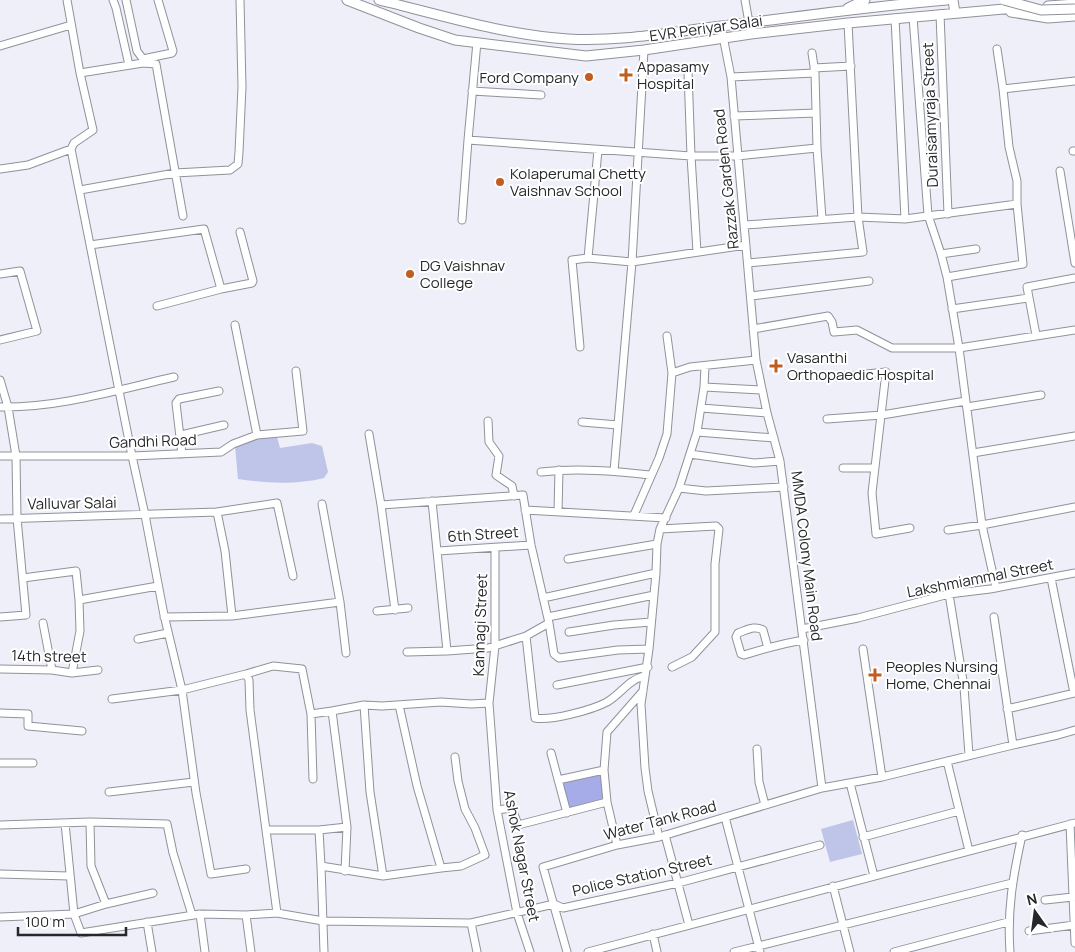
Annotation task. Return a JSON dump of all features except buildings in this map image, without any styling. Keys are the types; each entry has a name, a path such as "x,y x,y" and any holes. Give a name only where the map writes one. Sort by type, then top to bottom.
{"main road":[{"name":"EVR Periyar Salai","path":"347,0 455,40 586,56 644,50 751,34 895,18 1075,4"},
{"name":"EVR Periyar Salai","path":"379,0 522,34 568,39 641,38 721,26 947,0"},
{"path":"841,12 865,0"},
{"path":"936,0 940,14"},
{"path":"953,0 955,13"},
{"path":"1004,0 1041,10 1075,9"},
{"path":"994,9 1048,18 1075,16"}],"street":[{"path":"67,0 80,74 93,130 74,143 71,149 164,617 182,690 194,782 211,874 246,869"},
{"path":"113,0 129,65"},
{"path":"126,0 137,51 143,59 172,53 173,51 158,0"},
{"path":"80,190 175,173 230,170 238,164 242,87 240,0"},
{"path":"745,0 751,34"},
{"name":"Duraisamyraja Street","path":"940,14 948,214"},
{"path":"912,17 928,215 947,277 967,404 982,525 996,588"},
{"path":"895,18 905,219"},
{"path":"748,263 863,252 858,217 848,23"},
{"path":"0,46 71,25"},
{"name":"Razzak Garden Road","path":"721,26 731,77 753,329"},
{"path":"462,220 477,42"},
{"path":"947,277 1023,264 1017,204 1017,181 1009,147 997,49"},
{"path":"614,471 632,262 644,50"},
{"path":"812,53 822,220"},
{"path":"80,74 143,63 156,64 183,216"},
{"path":"731,77 814,71 851,66"},
{"path":"688,72 697,252"},
{"path":"1003,89 1075,81"},
{"path":"472,91 541,95"},
{"path":"734,116 816,113"},
{"path":"468,140 638,154 691,156 737,156 817,148"},
{"path":"0,169 28,164 71,149"},
{"path":"588,258 598,150"},
{"path":"1060,171 1075,263"},
{"path":"745,225 858,217 905,219 1017,204"},
{"path":"90,245 204,229 221,289"},
{"path":"157,306 221,289 251,284 253,282 240,232"},
{"path":"580,348 572,260 588,258 632,262 746,245"},
{"path":"941,254 976,249"},
{"path":"0,274 20,271 36,332 0,340"},
{"path":"1036,335 1027,287 1075,278"},
{"path":"751,296 868,281"},
{"path":"952,309 1028,298"},
{"path":"753,329 828,316 832,322 834,332 857,330 892,348 959,348 1075,330"},
{"path":"235,325 257,435"},
{"name":"MMDA Colony Main Road","path":"753,329 761,390 780,461 784,487 822,788"},
{"path":"634,515 659,458 667,434 672,373 668,336"},
{"path":"672,373 690,367 756,360"},
{"path":"689,925 678,883 648,791 641,704 644,676 648,667 657,544 660,529 679,488 698,432 705,366"},
{"name":"Gandhi Road","path":"0,456 132,456 221,452 233,444 257,435 304,431 296,372"},
{"path":"838,377 886,372 872,494 876,534 910,528"},
{"path":"4,407 86,398 174,377"},
{"path":"0,380 4,407 16,456 17,518 26,615 0,617"},
{"path":"704,387 761,390"},
{"path":"182,454 176,402 179,399 220,391"},
{"path":"827,419 882,415 1041,394"},
{"path":"701,408 767,413"},
{"path":"488,421 489,442 500,460 495,471 496,475 512,486 514,496"},
{"path":"582,422 618,425"},
{"path":"181,435 224,425"},
{"path":"698,432 774,438"},
{"path":"369,434 381,505 394,610"},
{"path":"973,453 1075,436"},
{"path":"690,454 754,463 780,461"},
{"path":"843,468 875,468"},
{"path":"541,472 559,470 614,471 650,475"},
{"path":"558,512 559,470"},
{"path":"679,488 706,491 784,487"},
{"path":"381,505 523,495 531,545 549,620 554,654 559,658 618,650 649,649"},
{"path":"432,501 447,652"},
{"name":"Valluvar Salai","path":"0,520 217,512 277,503 293,576"},
{"path":"322,504 340,602 346,653"},
{"path":"948,530 1075,507"},
{"path":"525,510 666,518"},
{"path":"217,512 225,551 232,616"},
{"path":"660,529 716,526 719,529 715,564 715,632 692,657 672,667"},
{"path":"568,560 657,544"},
{"name":"6th Street","path":"438,551 531,545"},
{"name":"Kannagi Street","path":"489,703 495,646 496,548"},
{"path":"23,578 76,570 80,631 72,673"},
{"path":"543,598 656,573"},
{"name":"Lakshmiammal Street","path":"802,629 858,618 949,594 996,588 1075,573"},
{"path":"1007,709 1075,693 1051,578"},
{"path":"79,600 158,586"},
{"path":"949,594 964,687 969,755"},
{"path":"407,652 447,652 495,646 526,636 549,620 654,595"},
{"path":"164,617 232,616 340,602"},
{"path":"377,611 408,608"},
{"path":"994,617 1012,745"},
{"path":"569,632 614,625 652,622"},
{"path":"44,623 52,670"},
{"path":"768,648 764,630 759,627 738,633 736,637 741,654 744,655 768,648 774,645 804,640"},
{"path":"138,639 168,633"},
{"path":"526,636 535,718 557,718 606,702 625,689 634,678 644,676"},
{"path":"863,649 882,776"},
{"path":"112,698 182,690 274,666 302,669 311,714 313,780"},
{"path":"557,684 648,667"},
{"name":"14th street","path":"0,669 52,670 72,673 98,670"},
{"path":"246,674 249,680 250,710 277,913"},
{"path":"617,845 607,802 604,770 607,732 644,690"},
{"path":"311,714 364,705 441,702 489,703"},
{"name":"Ashok Nagar Street","path":"489,703 497,810 517,912 530,952"},
{"path":"364,705 370,792 383,876"},
{"path":"399,705 417,786 441,868"},
{"path":"332,711 347,827 345,871"},
{"path":"0,713 28,714 28,726 82,731"},
{"name":"Water Tank Road","path":"554,904 543,867 617,845 662,836 822,788 1075,731"},
{"path":"757,750 759,782 765,805"},
{"path":"551,753 567,813"},
{"path":"321,866 383,876 462,866 485,856 475,828 464,809 455,757"},
{"path":"947,761 969,851"},
{"path":"0,763 33,763"},
{"path":"558,780 604,770"},
{"path":"109,792 194,782"},
{"path":"850,783 874,876"},
{"path":"497,810 512,808 518,825 607,802"},
{"path":"864,837 959,811"},
{"path":"725,817 759,949"},
{"path":"90,822 91,866 106,904"},
{"path":"0,825 90,822 167,824 173,853 196,914 205,952"},
{"path":"65,823 74,914"},
{"path":"588,952 1072,823 1075,943"},
{"path":"267,830 319,830 347,827"},
{"path":"319,830 324,952"},
{"path":"1010,952 1008,922 1012,883 1022,835"},
{"name":"Police Station Street","path":"74,914 81,933 196,914 246,915 277,913 323,921 471,923 554,904 564,908 678,883 820,845"},
{"path":"0,874 69,876"},
{"path":"734,952 759,949 843,924 1012,883"},
{"path":"833,886 850,952"},
{"path":"0,917 74,914 153,893"},
{"path":"1045,900 1073,897"},
{"path":"554,904 567,952"},
{"path":"246,915 251,952"},
{"path":"147,922 152,952"},
{"path":"894,952 1008,922"},
{"path":"471,923 477,952"},
{"path":"1029,931 1074,926"},
{"path":"653,934 657,952"}],"shaded area":[{"path":"277,437 280,448 312,443 322,446 328,472 324,478 303,482 281,483 238,479 235,446 257,438"},
{"path":"602,772 605,802 567,811 559,781"},
{"path":"853,820 862,854 830,862 821,829"}],"place":[{"name":"Appasamy Hospital","path":"626,75"},
{"name":"Ford Company","path":"589,77"},
{"name":"Kolaperumal Chetty Vaishnav School","path":"500,182"},
{"name":"DG Vaishnav College","path":"410,274"},
{"name":"Vasanthi Orthopaedic Hospital","path":"776,366"},
{"name":"Peoples Nursing Home, Chennai","path":"875,675"}]}
